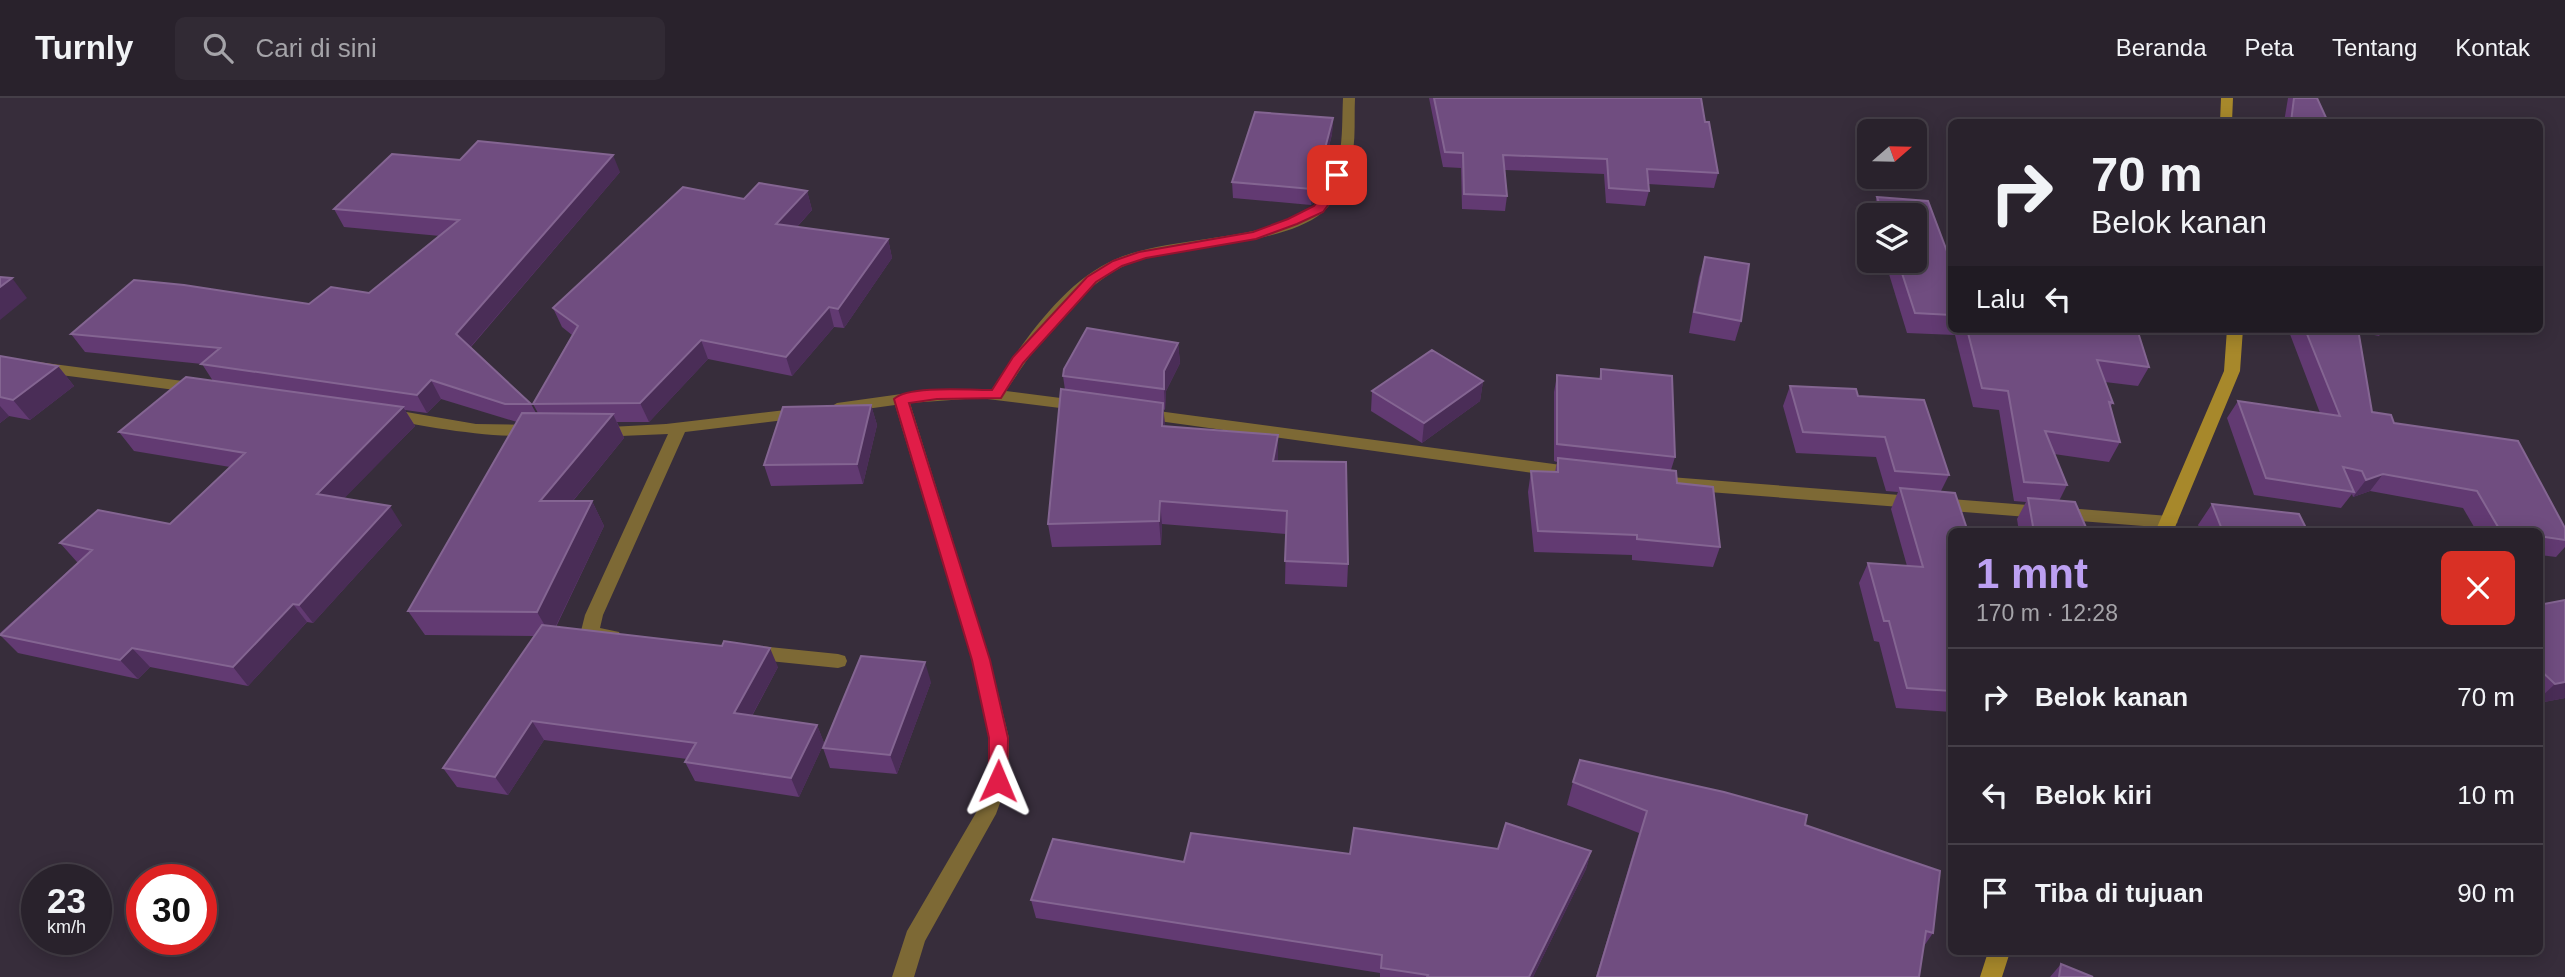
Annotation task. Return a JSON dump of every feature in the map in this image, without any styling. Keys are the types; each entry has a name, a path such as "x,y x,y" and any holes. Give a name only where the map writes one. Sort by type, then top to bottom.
{"street":[{"path":"988,393 1092,280 1117,264 1143,255 1256,235 1318,209 1329,194 1345,157 1349,98"},
{"path":"2226,119 2227,98"},
{"path":"1650,481 2166,527 2232,371 2235,333"},
{"path":"0,362 215,390"},
{"path":"582,432 679,428 748,421 937,394 988,393 1105,409"},
{"path":"901,399 981,660 999,738 998,781 986,814 915,938 903,977"},
{"path":"376,412 476,429 555,431"},
{"path":"1133,413 1596,476"},
{"path":"624,638 597,635 590,631 594,615 679,428"},
{"path":"731,650 838,662"},
{"path":"1991,977 1998,955"}],"building":[{"path":"1434,98 1701,98 1705,122 1709,122 1718,173 1647,169 1649,191 1609,188 1607,159 1503,155 1507,196 1464,194 1463,153 1445,152"},
{"path":"2294,98 2317,98 2327,119 2291,119"},
{"path":"1255,112 1333,118 1316,183 1311,189 1232,182"},
{"path":"478,141 613,155 456,334 531,404 505,404 431,380 417,395 201,364 220,348 71,334 134,280 309,304 331,287 369,293 459,220 334,209 392,154 460,160"},
{"path":"759,183 807,191 776,224 888,239 838,309 829,307 786,357 701,340 640,403 533,404 578,326 553,308 683,187 744,199"},
{"path":"1877,197 1928,201 1948,254 1948,315 1915,313 1902,273 1927,273 1927,203 1879,203"},
{"path":"1705,257 1749,264 1741,321 1694,312"},
{"path":"0,277 12,278 0,287"},
{"path":"1087,328 1178,343 1164,371 1164,389 1063,376 1064,369"},
{"path":"1968,333 2138,333 2149,367 2097,360 2113,403 2109,402 2120,442 2045,431 2067,485 2024,482 2008,391 1982,388"},
{"path":"2307,333 2359,333 2372,412 2391,415 2394,423 2518,441 2565,528 2565,540 2543,537 2543,528 2499,528 2477,491 2383,474 2366,480 2362,471 2343,467 2354,492 2266,478 2238,401 2340,416"},
{"path":"1432,350 1483,381 1424,423 1372,391"},
{"path":"0,356 58,366 13,400 0,397"},
{"path":"1601,369 1672,376 1675,457 1557,444 1557,375 1601,379"},
{"path":"186,377 403,407 317,494 390,506 299,605 293,604 233,667 132,648 120,660 0,635 92,550 60,543 98,510 170,524 245,453 119,432"},
{"path":"1790,386 1856,389 1858,396 1924,400 1949,475 1895,471 1885,437 1803,432"},
{"path":"1061,389 1163,403 1162,426 1278,435 1273,461 1346,462 1348,564 1285,561 1287,511 1160,501 1159,521 1048,524"},
{"path":"871,405 857,464 764,465 783,407"},
{"path":"522,413 613,414 540,501 592,501 537,612 408,611"},
{"path":"1558,458 1676,471 1677,483 1713,487 1720,547 1637,539 1637,535 1538,531 1531,471 1558,472"},
{"path":"1900,488 1955,493 1967,528 1948,528 1948,691 1907,688 1889,621 1884,621 1868,563 1923,567"},
{"path":"2028,498 2075,502 2086,528 2033,528"},
{"path":"2212,504 2299,514 2306,528 2221,528"},
{"path":"2565,600 2565,682 2555,684 2543,673 2543,604"},
{"path":"542,625 722,646 724,641 770,648 734,713 817,725 791,778 685,762 696,743 532,721 495,777 443,768"},
{"path":"861,656 925,662 890,755 823,748"},
{"path":"1580,760 1724,792 1807,815 1805,825 1940,871 1933,933 1926,931 1919,977 1597,977 1647,811 1573,782"},
{"path":"1506,823 1591,851 1529,977 1427,977 1428,975 1381,968 1382,955 1031,900 1053,839 1184,862 1191,833 1350,854 1354,828 1498,849"},
{"path":"2061,964 2093,977 2059,977"}],"route":[{"path":"998,781 999,738 981,660 957,589 901,399 937,394 996,394 1018,360 1092,280 1117,264 1143,255 1256,235 1293,221 1318,209 1329,194 1337,175"}]}
